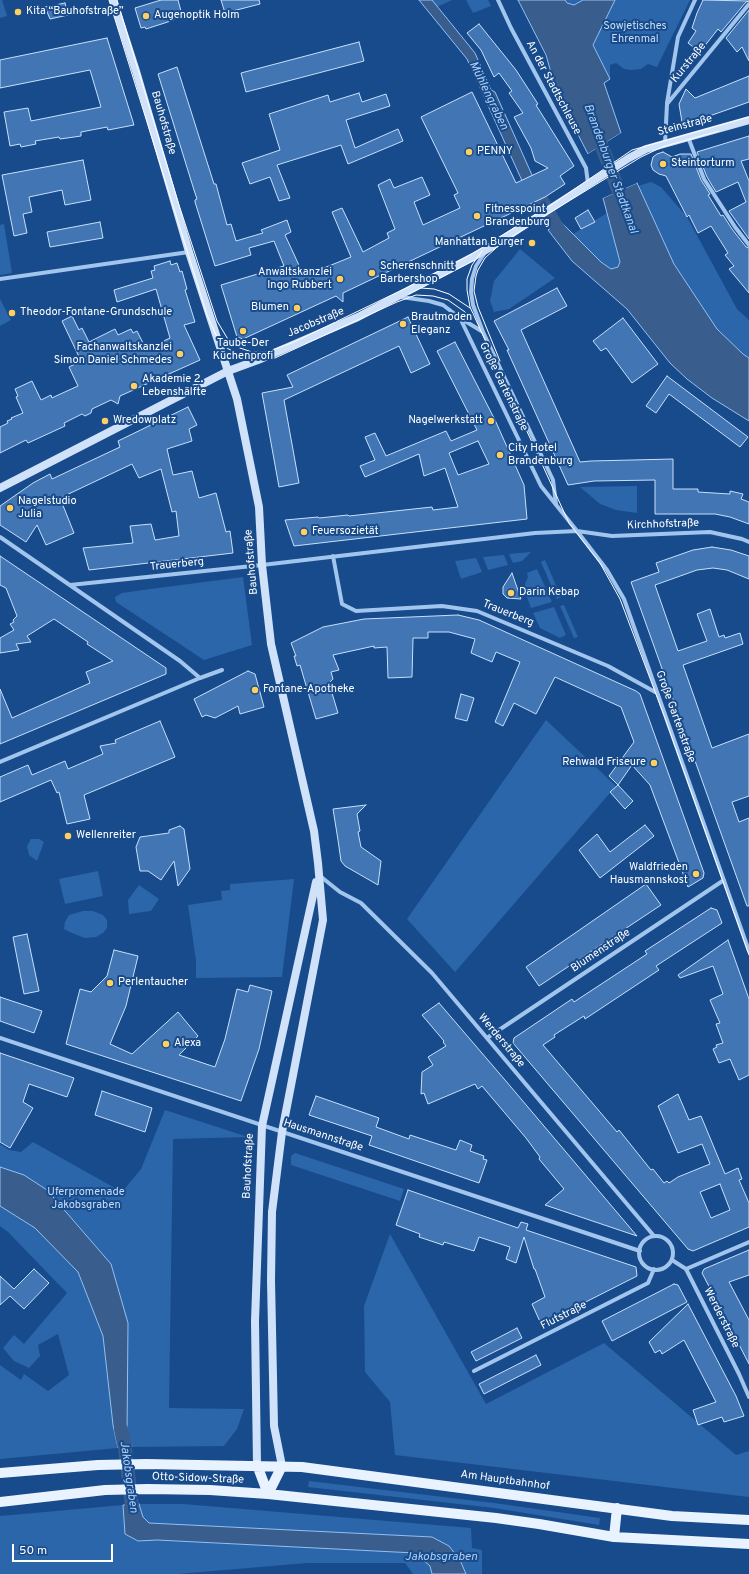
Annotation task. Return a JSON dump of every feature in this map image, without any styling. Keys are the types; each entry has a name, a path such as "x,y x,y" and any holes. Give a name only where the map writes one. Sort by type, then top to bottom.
{"main road":[{"name":"Otto-Sidow-Straße","path":"0,1473 102,1465 257,1465"},
{"name":"Am Hauptbahnhof","path":"257,1465 302,1467 672,1516 749,1520"},
{"path":"257,1465 268,1494"},
{"path":"268,1494 282,1466"},
{"name":"Otto-Sidow-Straße","path":"0,1502 105,1490 210,1490 268,1494"},
{"path":"268,1494 496,1518 614,1537 749,1544"},
{"path":"614,1537 617,1508"}],"street":[{"name":"Bauhofstraße","path":"113,0 136,71 189,252 237,399 259,507 262,565 271,644 314,831 323,920 282,1132 272,1212 271,1280 274,1426 282,1466"},
{"name":"An der Stadtschleuse","path":"498,0 511,28 586,168 588,185"},
{"path":"665,143 667,104 678,37 695,0"},
{"name":"Kurstraße","path":"667,104 749,4"},
{"name":"Steinstraße","path":"629,158 646,149 749,120"},
{"path":"688,137 704,179 735,227 749,245"},
{"name":"Jacobstraße","path":"0,488 228,371 258,360 358,317 397,297 486,250 629,158"},
{"name":"Große Gartenstraße","path":"486,250 474,273 471,292 473,305 483,332 553,480 556,505"},
{"path":"0,279 189,252"},
{"name":"Große Gartenstraße","path":"397,297 429,301 442,305 483,332"},
{"name":"Große Gartenstraße","path":"460,318 541,486 607,570 624,599 749,951"},
{"name":"Trauerberg","path":"70,585 262,565 535,532 577,531"},
{"name":"Kirchhofstraße","path":"577,531 612,536 710,532 749,542"},
{"path":"0,537 180,661 200,678"},
{"name":"Trauerberg","path":"333,556 342,604 356,611 442,606 477,611 608,666 657,694"},
{"path":"0,762 222,670"},
{"name":"Bauhofstraße","path":"257,1465 255,1321 262,1126 318,875"},
{"name":"Werderstraße","path":"318,875 340,892 361,903 432,973 654,1236 664,1238 671,1245 673,1249 672,1260"},
{"name":"Blumenstraße","path":"487,1038 724,880"},
{"name":"Hausmannstraße","path":"0,1038 640,1251"},
{"path":"654,1236 644,1241 640,1251 642,1261 645,1265 654,1269 665,1267 672,1260 686,1269 749,1242"},
{"name":"Flutstraße","path":"474,1371 648,1283 654,1269"},
{"name":"Werderstraße","path":"686,1269 736,1367 749,1397"}],"green space":[{"path":"0,0 2,0 7,16 0,18"},
{"path":"432,0 452,0 437,7"},
{"path":"466,0 488,0 491,6 473,13"},
{"path":"565,0 583,0 574,5 567,3"},
{"name":"Sowjetisches Ehrenmal","path":"615,0 690,0 657,67 648,64 641,69 631,70 624,69 616,63 610,65 610,79 593,45"},
{"path":"651,182 661,187 687,217 737,309 749,320 749,358 717,329 674,264 638,186"},
{"path":"607,213 620,263 618,267 611,269 601,262 573,234"},
{"path":"4,224 12,273 0,275 0,225"},
{"path":"520,249 555,278 509,309 494,312 490,301 494,281"},
{"path":"0,299 11,320 0,326"},
{"path":"637,486 637,513 616,510 600,504 580,487"},
{"path":"531,552 522,561 513,563 509,554"},
{"path":"504,555 508,565 488,570 483,557"},
{"path":"476,558 482,572 461,579 455,561"},
{"path":"545,560 561,597 557,599 541,562"},
{"path":"537,569 552,602 531,608 524,589 528,577 527,573"},
{"path":"243,577 252,645 204,660 116,602 115,597 122,593"},
{"path":"564,605 578,637 574,638 560,606"},
{"path":"554,607 566,635 560,638 540,628 533,613"},
{"path":"546,720 616,786 455,972 407,919"},
{"path":"31,839 39,839 44,842 37,861 29,855 27,846"},
{"path":"98,871 103,896 65,904 59,879"},
{"path":"294,879 282,977 196,978 196,961 188,905 222,900 221,891 230,890 230,884"},
{"path":"139,885 159,899 151,911 129,914 128,900"},
{"path":"83,911 93,911 103,915 107,920 107,928 103,933 96,937 85,938 64,929 65,922 69,915"},
{"name":"Uferpromenade Jakobsgraben","path":"165,1110 248,1137 173,1139 169,1408 244,1409 237,1429 224,1446 132,1447 127,1435 111,1264 47,1190 24,1175 0,1167 0,1144 9,1150 21,1152 33,1142 122,1192 141,1169"},
{"path":"295,1153 404,1189 400,1201 291,1165 291,1156"},
{"path":"0,1206 35,1228 78,1272 103,1336 113,1425 118,1448 0,1459 0,1365 21,1380 24,1374 48,1391 69,1375 58,1334 38,1345 40,1356 29,1368 14,1361 3,1348 14,1335 24,1344 67,1293 8,1232 0,1226"},
{"path":"390,1234 486,1404 604,1343 736,1455 749,1451 749,1497 395,1455 390,1402 365,1372 364,1306"},
{"path":"309,1481 494,1503 600,1518 599,1525 494,1508 308,1487"},
{"path":"139,1504 183,1504 471,1528 472,1548 482,1550 482,1574 466,1574 460,1560 432,1537 148,1523 143,1517"},
{"path":"123,1505 125,1534 138,1541 157,1540 415,1553 430,1566 432,1574 413,1574 405,1563 307,1563 178,1574 0,1574 0,1516"}],"water":[{"path":"419,0 432,0 475,53 491,90 495,92 532,175 546,197 533,205 467,59"},
{"path":"518,0 565,0 567,3 574,5 583,0 615,0 593,45 610,79 604,83 621,133 588,154 557,94 546,55"},
{"path":"637,183 674,264 717,329 749,358 749,421 712,398 687,379 670,363 627,309 572,261 548,230 561,222 601,262 611,269 618,267 620,262 603,198"},
{"path":"0,1167 24,1175 47,1190 111,1264 128,1323 127,1435 132,1447 118,1448 113,1425 103,1336 78,1272 35,1228 0,1206"},
{"name":"Jakobsgraben","path":"139,1504 143,1517 149,1523 432,1537 449,1546 460,1560 466,1574 432,1574 430,1566 415,1553 157,1540 138,1541 125,1534 123,1505"}],"pier":[{"path":"621,133 622,135 589,156 588,154"},
{"path":"636,181 637,183 603,198 603,196"}],"building":[{"path":"161,0 178,0 182,15 173,18 174,20 146,29 145,27 141,28 135,8"},
{"path":"221,0 259,0 260,4 225,13"},
{"path":"703,0 749,1 746,2 721,32 718,29 700,52 688,43 696,31 692,28"},
{"path":"65,3 68,15 50,19 45,7"},
{"path":"749,10 749,61 742,47 737,52 726,38"},
{"path":"479,24 516,70 538,104 536,105 574,166 560,176 565,184 545,197 343,293 343,302 336,296 243,339 237,337 221,285 284,266 274,241 249,248 251,255 215,266 195,202 197,199 158,74 177,67 214,184 216,184 227,225 231,224 236,241 263,233 261,230 287,220 291,232 285,235 304,276 351,257 332,212 342,208 363,252 389,238 387,233 395,229 378,185 390,179 394,188 422,177 430,195 414,202 423,225 460,208 454,195 458,193 421,117 472,92 516,183 548,168 535,161 531,148 514,117 523,113 509,93 512,91 499,73 494,77 481,50 467,33"},
{"path":"107,38 134,125 108,130 107,127 81,132 81,136 60,139 59,137 35,141 36,144 21,147 20,144 10,146 4,112 28,108 31,121 101,107 90,70 0,88 0,60"},
{"path":"359,42 364,61 246,92 241,73"},
{"path":"749,76 749,102 701,119 682,122 679,104 686,89 695,98"},
{"path":"359,93 362,102 386,94 390,106 346,120 355,148 398,129 403,141 348,164 341,145 277,165 290,198 279,201 270,177 250,184 242,163 280,150 269,114 328,95 330,102"},
{"path":"749,136 749,159 741,161 749,181 749,239 729,211 746,202 738,182 716,192 707,177 697,152"},
{"path":"663,152 672,157 680,154 691,154 701,180 710,194 708,195 721,216 723,215 746,247 749,248 749,293 729,269 734,266 725,255 728,253 711,226 698,233 689,215 687,217 666,176 653,170 651,165 653,157"},
{"path":"83,160 91,200 65,205 62,190 29,197 32,212 23,214 27,233 14,236 2,175"},
{"path":"588,210 595,222 581,229 575,218"},
{"path":"100,222 103,238 50,247 47,232"},
{"path":"170,261 171,265 177,263 180,272 182,271 187,289 185,290 195,322 184,325 200,360 120,396 118,404 111,400 92,409 91,413 85,416 82,414 64,423 65,426 28,443 26,440 0,453 0,427 8,423 7,421 12,419 11,418 23,413 16,397 18,396 15,389 32,381 41,400 51,395 52,398 78,386 69,367 81,361 62,321 72,316 79,330 82,328 89,342 115,329 118,335 131,329 133,333 137,331 146,349 170,338 156,289 117,302 114,290 153,278 151,271 155,270 154,266"},
{"path":"557,288 567,306 521,330 580,462 673,459 673,489 698,489 698,492 730,494 730,491 743,494 741,499 749,502 749,524 730,517 715,514 655,514 655,480 594,481 568,485 507,350 509,350 494,321"},
{"path":"408,317 430,364 411,373 399,346 284,400 299,483 279,487 262,393 293,387 287,375"},
{"path":"623,318 658,364 632,383 606,348 601,351 593,341"},
{"path":"455,342 495,420 524,485 527,519 294,546 285,520 349,516 432,507 433,510 458,507 445,468 424,476 419,454 365,477 360,466 375,460 365,437 375,433 386,456 446,431 451,441 477,430 437,351","holes":["478,441 489,464 458,475 449,453"]},
{"path":"667,376 748,437 740,447 669,394 656,413 646,406"},
{"path":"188,407 197,425 189,429 192,441 167,449 173,475 192,471 199,498 216,493 226,532 230,531 233,553 89,570 83,548 133,543 130,526 151,524 155,540 179,536 176,511 172,512 161,469 139,478 132,464 60,498 74,533 46,545 37,525 26,542 0,525 0,506 33,483 50,474 52,479 120,447 118,441"},
{"path":"712,547 731,550 749,556 749,579 727,570 713,568 697,570 655,585 678,651 707,641 697,614 710,609 719,637 724,635 725,638 740,633 743,644 683,665 712,748 749,734 749,796 732,802 739,822 749,818 749,906 747,906 631,582 659,572 656,563 693,550"},
{"path":"0,556 166,668 166,674 0,744 0,689 12,718 90,683 86,672 113,661 87,644 88,642 54,619 27,636 31,642 16,644 19,650 0,653 0,638 14,630 10,624 14,622 13,620 17,616 6,588 0,585"},
{"path":"512,573 521,599 507,598 503,594 503,587"},
{"path":"458,615 479,620 640,694 704,873 703,878 688,887 650,785 632,765 618,785 609,776 634,742 621,707 555,677 536,714 514,703 503,726 495,722 520,662 496,652 492,662 471,653 475,639 449,632 428,632 428,638 413,638 412,677 388,678 387,647 374,648 374,646 333,655 339,670 331,672 333,679 329,683 338,713 316,719 300,665 297,666 294,656 296,656 291,643 323,627 364,619"},
{"path":"248,671 255,674 264,707 240,714 238,706 215,718 206,715 202,717 194,699"},
{"path":"461,694 474,698 467,721 455,718"},
{"path":"160,721 175,757 84,795 90,819 67,824 59,792 57,793 51,780 0,802 0,777 28,765 32,775 65,761 68,769 103,754 100,746 116,743 115,740"},
{"path":"618,785 633,801 625,809 610,792"},
{"path":"366,805 357,814 360,831 358,832 361,847 381,861 378,885 345,866 341,861 333,809"},
{"path":"645,825 654,836 600,878 579,850 597,834 610,852"},
{"path":"180,826 184,829 190,869 178,886 174,861 161,880 148,871 140,871 136,847 140,837 169,833 169,830"},
{"path":"646,884 661,905 539,986 526,967"},
{"path":"711,908 717,910 722,923 656,966 659,970 585,1019 584,1016 554,1035 555,1037 543,1045 617,1132 619,1130 651,1170 653,1169 664,1183 667,1181 669,1183 678,1177 710,1164 702,1144 678,1153 658,1106 678,1094 689,1120 701,1116 725,1174 738,1168 742,1179 739,1180 749,1203 749,1227 693,1251 688,1249 513,1043 514,1038 572,999 574,1002 647,954 645,951","holes":["720,1184 730,1210 711,1218 700,1192"]},
{"path":"27,934 39,991 24,994 13,937"},
{"path":"728,940 749,999 749,1075 739,1080 730,1059 719,1063 713,1049 717,1047 716,1045 723,1043 716,1024 720,1023 710,1000 723,994 713,966 680,978 678,975"},
{"name":"Alexa","path":"114,950 138,956 126,1006 110,1044 132,1054 178,1012 198,1036 179,1055 215,1067 225,1039 237,989 248,992 250,985 272,991 259,1049 241,1101 66,1044 80,989 91,992 107,976"},
{"path":"0,997 42,1011 34,1033 0,1021"},
{"path":"439,1003 637,1236 545,1205 564,1189 539,1159 540,1157 526,1138 482,1086 478,1089 475,1084 428,1104 424,1093 421,1094 422,1072 433,1065 428,1057 446,1046 443,1042 444,1041 422,1015"},
{"path":"0,1053 74,1078 67,1097 29,1084 23,1102 33,1108 10,1148 0,1142"},
{"path":"102,1091 152,1108 145,1132 95,1115"},
{"path":"316,1096 379,1118 376,1127 409,1139 410,1135 456,1150 460,1140 472,1145 470,1151 484,1156 483,1159 487,1160 479,1183 369,1145 372,1136 309,1115"},
{"path":"408,1190 518,1228 521,1222 528,1224 526,1230 636,1267 637,1276 562,1314 563,1316 542,1326 532,1304 545,1297 524,1237 516,1263 506,1259 510,1247 479,1237 474,1251 444,1242 443,1245 419,1237 420,1234 396,1225"},
{"path":"749,1250 749,1275 729,1282 749,1320 749,1364 702,1273 704,1269"},
{"path":"34,1269 49,1283 24,1309 10,1296 0,1305 0,1276 14,1289"},
{"path":"674,1284 678,1285 687,1302 612,1341 602,1321"},
{"path":"688,1304 736,1396 744,1416 724,1422 722,1417 698,1425 693,1410 716,1402 684,1340 662,1354 660,1350 655,1353 649,1342"},
{"path":"517,1328 522,1338 476,1361 471,1352"},
{"path":"536,1355 541,1365 484,1394 479,1384"}],"waterway":[{"name":"Brandenburger Stadtkanal","path":"595,128 625,208"},
{"name":"Mühlengraben","path":"532,183 556,226 567,240"},
{"name":"Jakobsgraben","path":"121,1429 125,1448 134,1523"}],"tram line":[{"path":"109,0 207,315 216,335 227,348 243,357 254,360 275,358 397,302 416,295 433,296 448,300 465,312 472,320"},
{"path":"117,0 179,205 217,321 229,341 240,348 252,352 267,352 294,342 404,289 470,255 551,205 632,150 749,117"},
{"path":"493,250 528,226 641,157 662,147 719,131"},
{"path":"496,248 485,258 478,270 474,291 478,307 500,361"},
{"path":"482,251 472,265 467,279 470,307 569,523 600,563 620,599 665,718 749,955"},
{"path":"409,294 475,260"},
{"path":"421,288 434,289 449,294 470,308"}],"place":[{"name":"Kita “Bauhofstraße”","path":"18,12"},
{"name":"Augenoptik Holm","path":"146,16"},
{"name":"PENNY","path":"469,152"},
{"name":"Steintorturm","path":"663,164"},
{"name":"Fitnesspoint Brandenburg","path":"477,216"},
{"name":"Manhattan Burger","path":"532,243"},
{"name":"Scherenschnitt Barbershop","path":"372,273"},
{"name":"Anwaltskanzlei Ingo Rubbert","path":"340,279"},
{"name":"Blumen","path":"297,308"},
{"name":"Theodor-Fontane-Grundschule","path":"12,313"},
{"name":"Brautmoden Eleganz","path":"403,324"},
{"name":"Taube-Der Küchenprofi","path":"243,331"},
{"name":"Fachanwaltskanzlei Simon Daniel Schmedes","path":"180,354"},
{"name":"Akademie 2. Lebenshälfte","path":"134,386"},
{"name":"Wredowplatz","path":"105,421"},
{"name":"Nagelwerkstatt","path":"491,421"},
{"name":"City Hotel Brandenburg","path":"500,455"},
{"name":"Nagelstudio Julia","path":"10,508"},
{"name":"Feuersozietät","path":"304,532"},
{"name":"Darin Kebap","path":"511,593"},
{"name":"Fontane-Apotheke","path":"255,690"},
{"name":"Rehwald Friseure","path":"654,763"},
{"name":"Wellenreiter","path":"68,836"},
{"name":"Waldfrieden Hausmannskost","path":"696,874"},
{"name":"Perlentaucher","path":"110,983"},
{"name":"Alexa","path":"166,1044"}]}
